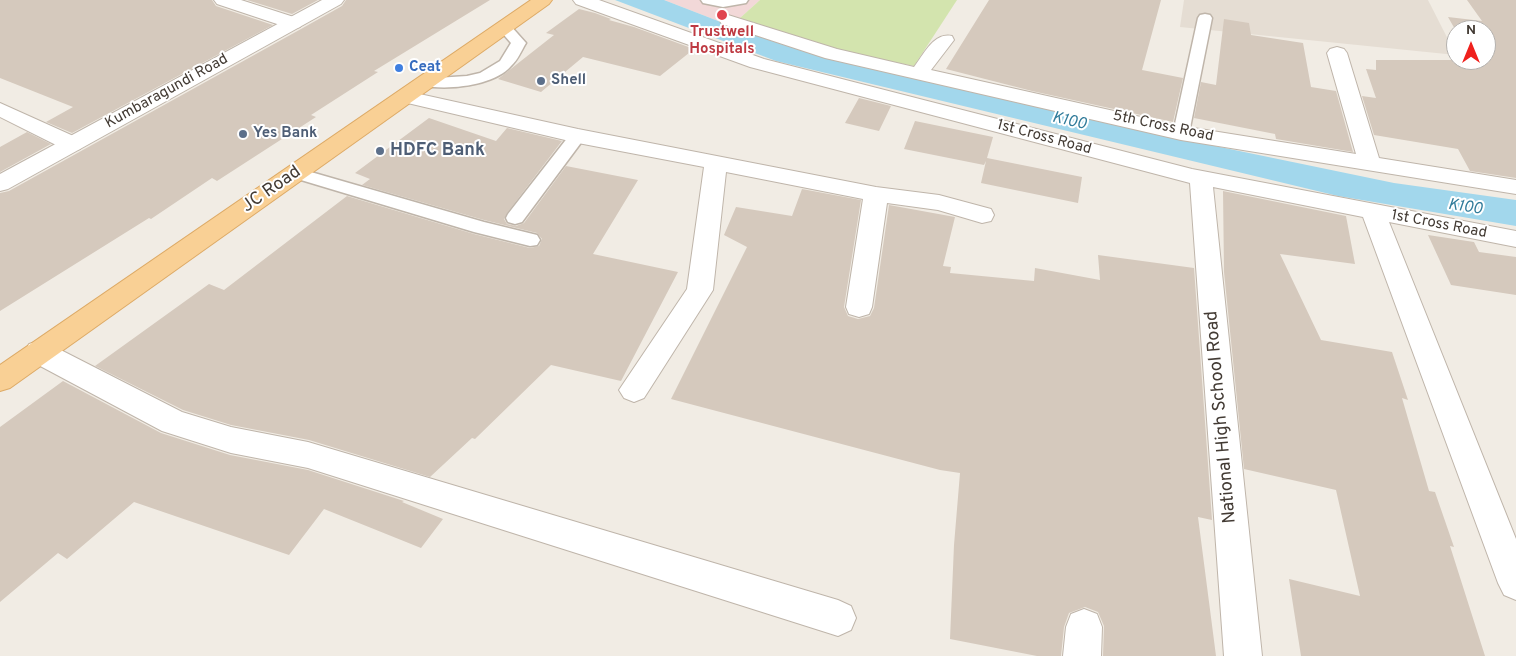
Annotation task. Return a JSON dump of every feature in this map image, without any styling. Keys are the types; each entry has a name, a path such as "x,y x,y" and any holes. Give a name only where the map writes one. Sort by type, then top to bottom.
{"main road":[{"name":"JC Road","path":"0,380 543,0"}],"street":[{"path":"223,0 293,23"},
{"name":"Kumbaragundi Road","path":"0,184 335,0"},
{"name":"1st Cross Road","path":"582,0 757,63 1201,178 1516,239"},
{"name":"5th Cross Road","path":"728,20 832,54 1181,133 1516,187"},
{"path":"919,73 945,40"},
{"path":"1337,53 1370,164"},
{"path":"406,97 578,136 876,194 940,203 982,215"},
{"path":"0,109 72,144"},
{"path":"634,390 700,290 716,163"},
{"name":"National High School Road","path":"1201,178 1243,656"},
{"path":"858,307 876,194"},
{"path":"1373,212 1516,583"},
{"path":"39,352 173,422 231,440 308,455 838,618"}],"lane":[{"path":"708,0 723,4 741,0"},
{"path":"728,20 750,0"},
{"path":"1181,133 1204,18"},
{"path":"427,82 482,79 504,66 519,43 504,27"},
{"path":"515,218 578,136"},
{"path":"297,173 481,228 530,240"}],"shaded area":[{"name":"Trustwell Hospitals","path":"664,0 760,0 731,26"},
{"path":"1184,0 1428,0 1446,35 1446,54 1180,27"}],"green space":[{"path":"760,0 957,0 914,66 834,50 740,18"}],"water":[{"name":"K100","path":"615,0 664,0 731,26 1191,141 1394,183 1516,200 1516,226 1338,196 776,61"}],"building":[{"path":"0,0 212,0 216,6 273,25 72,133 46,122 73,107 0,78"},
{"path":"247,0 318,0 292,14"},
{"path":"346,0 490,0 374,71 378,72 311,115 316,117 217,181 212,178 151,219 149,218 0,311 0,193 9,191 301,29 342,6"},
{"path":"989,0 1161,0 1142,70 1183,78 1173,122 1032,91 946,69"},
{"path":"1467,0 1516,0 1516,178 1470,171 1458,149 1374,135 1362,96 1376,98 1366,69 1376,70 1376,60 1446,60 1446,70 1496,70 1496,20 1481,20"},
{"path":"579,9 694,49 660,76 583,57 541,92 498,79 554,35 546,33"},
{"path":"1448,17 1474,20 1450,20"},
{"path":"1224,19 1249,23 1251,35 1303,43 1311,87 1336,91 1353,152 1276,139 1275,134 1194,118 1201,82 1216,85"},
{"path":"859,98 891,106 879,131 845,123"},
{"path":"429,118 496,141 507,128 562,141 507,213 504,219 507,224 516,226 524,223 566,166 638,180 593,254 678,272 621,381 551,365 475,439 472,438 430,477 309,440 231,425 183,410 95,366 209,284 224,290 347,196 474,234 530,248 539,246 542,239 537,233 362,185 370,179 355,173"},
{"path":"915,121 993,137 987,158 1082,177 1078,203 981,183 986,161 984,165 904,149"},
{"path":"27,132 51,144 0,172 0,147"},
{"path":"802,189 861,200 844,307 848,316 858,319 870,316 874,308 889,205 955,217 943,266 951,267 950,273 1034,281 1035,268 1100,280 1098,255 1194,268 1212,520 1198,517 1216,656 1103,656 1104,626 1098,612 1085,607 1069,613 1064,627 1061,656 1037,656 950,639 954,545 960,473 940,470 671,399 747,247 724,235 736,207 792,216"},
{"path":"1223,191 1346,216 1355,264 1280,254 1321,340 1392,352 1408,400 1402,398 1429,491 1435,492 1454,547 1450,546 1485,656 1301,656 1289,579 1360,596 1336,490 1244,469 1224,272"},
{"path":"1428,235 1474,242 1479,252 1516,257 1516,295 1451,285"},
{"path":"63,381 161,433 230,455 308,470 404,501 402,502 443,519 421,548 324,509 289,555 134,502 67,559 58,553 0,602 0,427"}],"place":[{"name":"Trustwell Hospitals","path":"722,15"},
{"name":"Ceat","path":"399,68"},
{"name":"Shell","path":"541,81"},
{"name":"Yes Bank","path":"243,134"},
{"name":"HDFC Bank","path":"380,151"}]}
